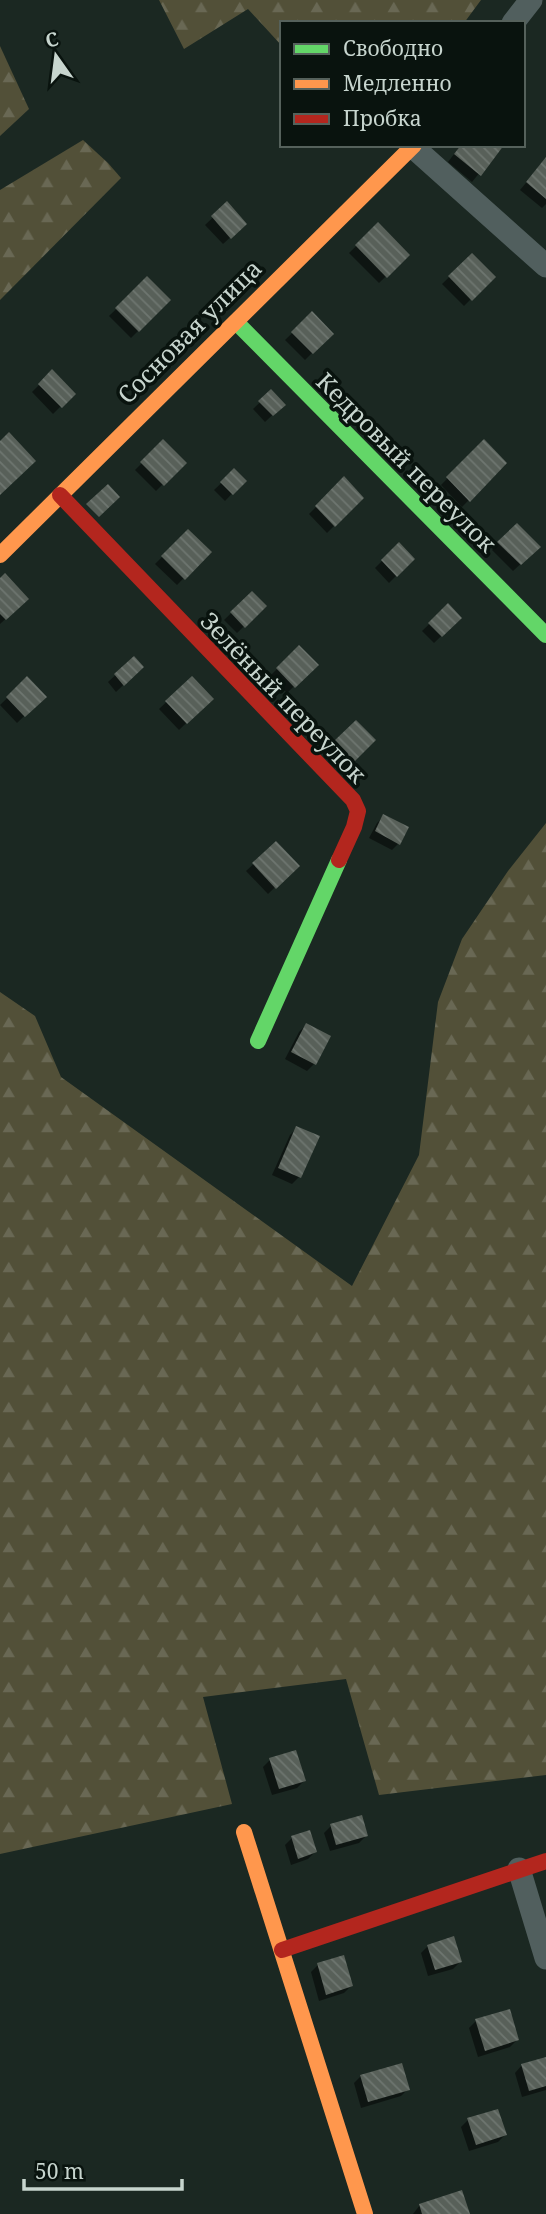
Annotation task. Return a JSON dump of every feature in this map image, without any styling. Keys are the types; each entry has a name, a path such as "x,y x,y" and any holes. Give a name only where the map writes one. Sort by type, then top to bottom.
{"street":[{"path":"515,21 531,0"},
{"name":"Сосновая улица","path":"0,555 413,147"},
{"path":"415,147 546,266"},
{"name":"Кедровый переулок","path":"236,322 546,635"},
{"name":"Зелёный переулок","path":"60,495 353,800 358,811 354,827 258,1041"},
{"path":"244,1832 365,2214"},
{"path":"282,1950 546,1861"},
{"path":"519,1869 546,1958"}],"green space":[{"path":"159,0 481,0 465,21 280,21 280,44 248,9 184,49"},
{"path":"0,46 29,109 0,136"},
{"path":"83,140 121,178 0,300 0,190"},
{"path":"546,823 546,1775 379,1795 346,1679 203,1697 232,1804 0,1854 0,992 35,1016 61,1077 352,1286 419,1155 438,1002 462,939 508,871"}],"building":[{"path":"459,147 503,147 481,176 454,154"},
{"path":"546,157 546,199 526,182"},
{"path":"227,201 247,224 231,239 211,216"},
{"path":"378,222 410,255 387,278 355,245"},
{"path":"472,253 496,277 472,301 448,276"},
{"path":"147,276 171,300 139,332 115,308"},
{"path":"312,311 334,334 313,354 291,332"},
{"path":"52,369 76,394 62,408 38,384"},
{"path":"271,389 286,405 273,416 258,401"},
{"path":"9,432 36,461 0,495 0,441"},
{"path":"163,439 187,463 164,486 140,462"},
{"path":"484,439 507,463 470,502 446,477"},
{"path":"234,468 247,481 233,495 220,482"},
{"path":"344,476 364,498 335,527 315,506"},
{"path":"108,484 120,497 99,517 86,504"},
{"path":"517,523 541,547 521,565 497,542"},
{"path":"188,529 212,552 185,580 161,556"},
{"path":"399,542 415,559 397,577 381,560"},
{"path":"5,573 29,599 6,620 0,614 0,578"},
{"path":"252,591 267,606 245,628 230,612"},
{"path":"448,603 462,618 442,637 428,623"},
{"path":"299,645 319,665 295,688 276,668"},
{"path":"134,656 144,667 124,686 114,674"},
{"path":"27,676 47,697 25,717 6,697"},
{"path":"192,676 214,699 187,724 165,701"},
{"path":"356,720 376,740 353,763 333,742"},
{"path":"383,814 409,827 400,845 375,831"},
{"path":"276,841 300,866 276,889 252,863"},
{"path":"306,1023 331,1036 316,1065 291,1052"},
{"path":"296,1126 320,1136 301,1178 278,1168"},
{"path":"296,1750 306,1781 279,1789 269,1758"},
{"path":"362,1815 368,1836 336,1845 330,1824"},
{"path":"310,1830 317,1852 298,1859 291,1836"},
{"path":"454,1936 462,1962 435,1970 427,1945"},
{"path":"344,1955 353,1986 326,1995 317,1963"},
{"path":"510,2009 519,2040 485,2051 475,2019"},
{"path":"546,2057 546,2086 529,2091 521,2064"},
{"path":"402,2063 410,2090 368,2102 360,2075"},
{"path":"498,2109 507,2135 476,2145 467,2118"},
{"path":"462,2190 470,2214 422,2214 419,2204"}],"traffic: fast":[{"path":"236,322 546,635"},
{"path":"258,1041 339,860"}],"traffic: slow":[{"path":"0,555 412,147"},
{"path":"244,1832 365,2214"}],"traffic: jam":[{"path":"60,495 353,800 358,811 339,860"},
{"path":"282,1950 546,1861"}]}
